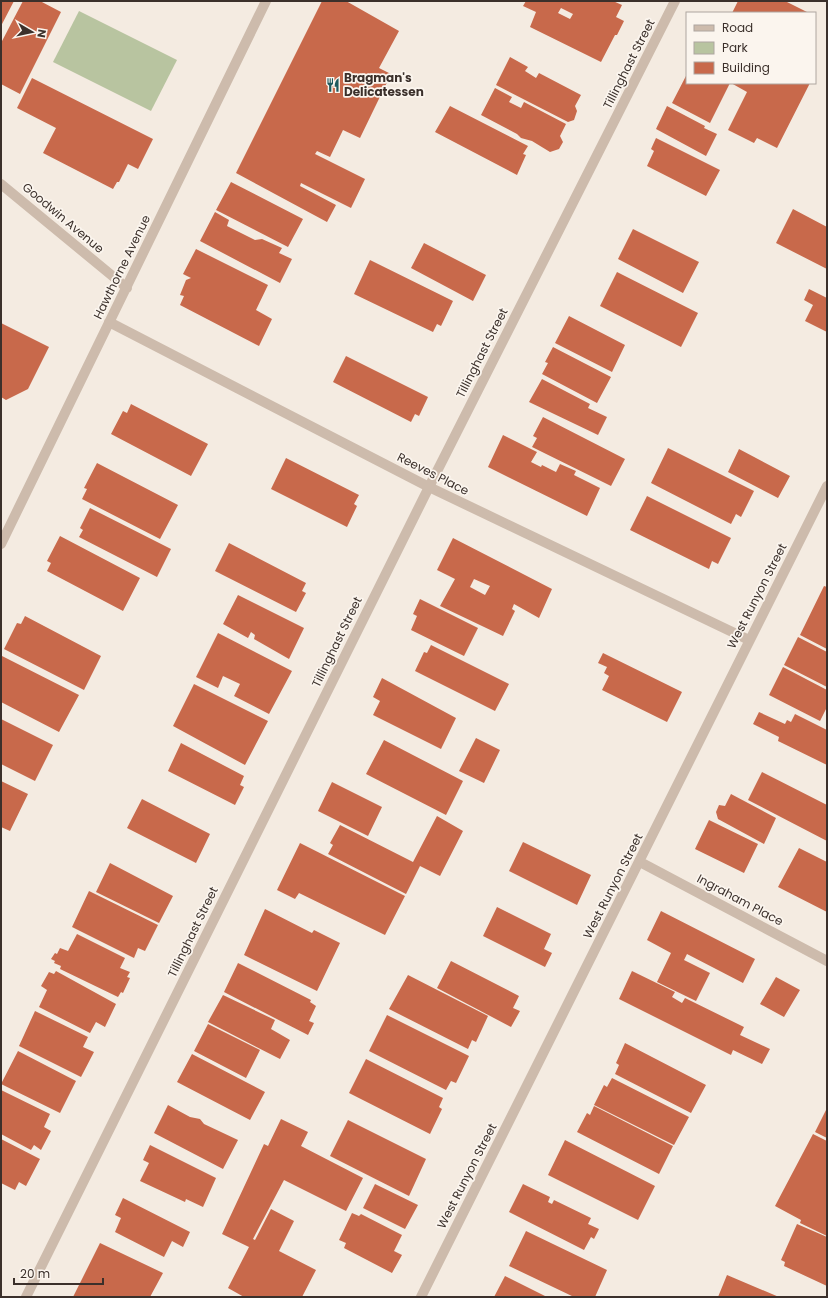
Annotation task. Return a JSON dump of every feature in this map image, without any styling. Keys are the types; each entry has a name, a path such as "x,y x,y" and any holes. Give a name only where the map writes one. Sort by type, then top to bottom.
{"street":[{"name":"Hawthorne Avenue","path":"1,544 266,1"},
{"name":"Tillinghast Street","path":"26,1297 429,487 675,1"},
{"name":"Goodwin Avenue","path":"1,184 127,288"},
{"name":"Reeves Place","path":"109,322 429,487 749,640"},
{"name":"West Runyon Street","path":"421,1297 827,486"},
{"name":"Ingraham Place","path":"640,862 827,961"}],"green space":[{"path":"79,11 177,60 151,111 53,62"}],"building":[{"path":"1,1 14,1 1,26"},
{"path":"23,1 40,1 61,12 20,94 1,84 1,43"},
{"path":"322,1 346,1 399,31 379,68 391,74 360,138 343,130 330,157 317,151 315,154 365,179 351,208 301,183 300,186 336,205 327,222 236,173"},
{"path":"526,1 613,1 622,5 616,17 624,21 601,62 530,27 536,12 523,6","holes":["561,8 573,14 570,19 558,13"]},
{"path":"738,1 785,1 807,12 732,12"},
{"path":"510,57 528,67 525,71 536,78 539,73 581,95 575,106 577,111 574,120 568,122 496,85"},
{"path":"686,76 686,84 730,84 710,123 672,103"},
{"path":"32,78 153,139 138,169 128,164 119,182 117,182 113,189 43,153 56,128 17,108"},
{"path":"733,84 809,84 777,148 757,138 754,143 728,130 747,92"},
{"path":"495,88 512,97 509,102 521,108 524,102 566,124 560,136 563,142 559,149 550,152 532,141 521,138 517,134 481,115"},
{"path":"450,106 528,146 523,154 526,155 517,175 435,132"},
{"path":"667,106 717,134 706,156 656,129"},
{"path":"656,138 720,170 706,196 647,166 654,151 651,149"},
{"path":"231,182 303,219 288,247 216,210"},
{"path":"793,209 827,227 827,269 776,243"},
{"path":"215,212 229,220 227,226 255,240 262,239 282,248 279,253 292,259 280,283 200,241"},
{"path":"633,229 699,262 683,293 618,259"},
{"path":"424,243 486,275 473,301 411,268"},
{"path":"196,249 268,285 256,310 272,319 259,346 180,305 184,296 180,295 186,280 191,278 183,274"},
{"path":"370,260 453,301 441,326 437,324 433,332 354,294"},
{"path":"617,272 698,313 681,347 600,306"},
{"path":"809,289 827,298 827,332 805,321 813,305 804,300"},
{"path":"569,316 625,345 612,372 555,343"},
{"path":"1,323 49,347 28,389 6,400 1,397"},
{"path":"553,347 611,377 597,403 542,374 548,363 545,362"},
{"path":"346,356 428,397 419,416 415,414 411,422 333,382"},
{"path":"542,379 590,404 588,408 607,417 598,435 529,402"},
{"path":"131,404 208,444 191,476 111,434 123,411 127,413"},
{"path":"543,417 625,459 611,486 532,447 537,438 533,436"},
{"path":"503,435 537,452 531,462 541,467 542,465 556,472 560,464 576,471 574,475 600,488 587,516 488,467"},
{"path":"668,448 754,491 741,517 736,514 731,524 651,483"},
{"path":"739,449 790,476 778,498 728,472"},
{"path":"286,458 359,495 354,504 357,506 347,527 271,489"},
{"path":"97,463 178,505 160,539 82,499 87,489 84,488"},
{"path":"647,496 731,538 718,564 712,561 709,569 630,530"},
{"path":"90,508 171,549 157,577 79,537 83,530 80,528"},
{"path":"60,536 140,578 123,611 47,571 51,563 47,561"},
{"path":"453,538 552,589 539,618 514,604 512,609 515,611 503,636 440,606 455,579 437,570","holes":["474,579 490,586 485,595 470,587"]},
{"path":"229,543 306,583 302,591 306,593 296,612 215,571"},
{"path":"824,586 827,587 827,649 800,635"},
{"path":"238,595 304,628 289,659 254,639 255,635 251,632 248,638 223,624"},
{"path":"420,599 478,628 464,656 411,630 417,616 413,614"},
{"path":"25,616 101,656 84,690 4,649 17,623 21,624"},
{"path":"218,633 292,671 269,714 234,696 240,684 223,676 218,688 196,677"},
{"path":"798,637 827,652 827,687 784,665"},
{"path":"431,645 509,684 495,711 415,671 424,652 427,653"},
{"path":"603,653 682,692 667,722 602,690 609,676 604,673 607,667 598,663"},
{"path":"2,656 79,695 59,732 1,702"},
{"path":"783,667 827,690 827,707 820,721 769,695"},
{"path":"382,678 456,718 441,749 373,715 380,701 373,697"},
{"path":"194,684 268,721 245,765 173,726"},
{"path":"759,712 785,724 787,720 791,722 795,714 827,730 827,765 778,741 779,737 753,724"},
{"path":"1,719 53,745 35,781 1,764"},
{"path":"476,738 500,750 484,783 459,771"},
{"path":"384,740 463,781 446,815 366,774"},
{"path":"181,743 244,776 240,785 244,787 235,805 168,771"},
{"path":"762,772 827,805 827,841 748,800"},
{"path":"1,781 28,794 10,831 1,827"},
{"path":"332,782 382,807 368,836 318,811"},
{"path":"731,794 776,818 764,844 718,819 716,812 719,805 725,806"},
{"path":"142,799 210,834 196,863 127,828"},
{"path":"437,816 463,831 440,876 420,866 406,894 328,854 333,845 330,843 340,825 413,862"},
{"path":"709,820 758,844 744,873 695,849"},
{"path":"523,842 591,875 577,905 509,871"},
{"path":"300,843 405,896 385,935 299,893 295,899 277,890"},
{"path":"799,848 827,862 827,912 778,887"},
{"path":"110,863 173,896 159,923 96,892"},
{"path":"89,891 158,925 145,951 138,948 134,958 72,927"},
{"path":"497,907 551,934 544,949 552,953 545,967 483,936"},
{"path":"265,909 312,933 314,930 340,943 317,991 244,955"},
{"path":"661,911 755,959 743,983 687,954 684,960 710,973 696,1001 657,982 671,953 647,940"},
{"path":"77,934 125,958 120,968 130,972 127,977 130,978 123,993 121,992 118,997 60,969 61,966 54,963 55,961 51,959 55,953 57,954 60,948 68,951"},
{"path":"451,961 519,996 513,1008 520,1011 511,1027 437,988"},
{"path":"238,963 311,1000 310,1002 316,1006 309,1021 314,1023 308,1035 224,992"},
{"path":"56,971 116,1004 105,1027 96,1022 90,1033 39,1007 47,990 41,986 49,972 54,974"},
{"path":"632,971 675,992 672,997 682,1003 685,998 744,1027 740,1035 770,1049 762,1064 733,1050 731,1055 619,999"},
{"path":"408,975 488,1016 476,1042 472,1040 468,1049 389,1009"},
{"path":"776,977 800,990 784,1017 760,1004"},
{"path":"223,995 275,1020 271,1029 290,1040 280,1059 208,1022"},
{"path":"35,1011 88,1037 83,1047 94,1052 81,1077 19,1046"},
{"path":"387,1015 469,1056 456,1083 451,1081 446,1090 369,1051"},
{"path":"208,1024 260,1050 246,1078 194,1051"},
{"path":"625,1043 706,1085 691,1113 615,1074 619,1065 616,1063"},
{"path":"18,1051 76,1081 60,1113 1,1084"},
{"path":"192,1054 265,1092 250,1120 177,1082"},
{"path":"366,1059 443,1098 439,1107 442,1109 430,1134 349,1093"},
{"path":"612,1078 689,1117 674,1145 594,1105 604,1085 607,1087"},
{"path":"1,1090 50,1114 44,1127 51,1131 41,1150 34,1145 31,1150 1,1134"},
{"path":"168,1105 190,1117 200,1119 204,1124 238,1140 223,1169 154,1133"},
{"path":"594,1106 673,1146 659,1174 577,1132 587,1113 590,1115"},
{"path":"827,1108 827,1138 815,1132"},
{"path":"281,1119 308,1132 301,1146 363,1178 346,1211 284,1180 253,1239 255,1240 271,1209 294,1221 279,1251 316,1270 302,1297 244,1297 228,1288 249,1247 222,1234 264,1144 268,1146"},
{"path":"348,1120 426,1159 409,1196 330,1156"},
{"path":"813,1134 827,1141 827,1236 800,1223 801,1220 775,1206"},
{"path":"1,1139 40,1159 26,1186 19,1182 15,1190 1,1183"},
{"path":"565,1140 655,1186 638,1220 548,1175"},
{"path":"150,1145 216,1178 203,1207 186,1199 185,1202 140,1181 149,1163 143,1160"},
{"path":"375,1184 418,1205 405,1229 363,1208"},
{"path":"523,1184 550,1197 548,1202 552,1204 554,1200 591,1218 588,1224 599,1229 594,1239 591,1237 584,1250 509,1212"},
{"path":"123,1198 190,1232 183,1247 172,1241 164,1257 115,1232 121,1218 115,1215"},
{"path":"352,1213 359,1216 361,1214 402,1235 394,1251 402,1255 392,1273 344,1248 346,1243 339,1240"},
{"path":"797,1224 827,1237 827,1286 784,1266 785,1262 781,1260"},
{"path":"526,1231 607,1270 595,1297 574,1297 509,1266"},
{"path":"100,1243 163,1273 150,1297 73,1297"},
{"path":"727,1275 779,1297 718,1297"},
{"path":"505,1276 547,1297 494,1297"}],"place":[{"name":"Bragman's Delicatessen","path":"333,85"}]}
